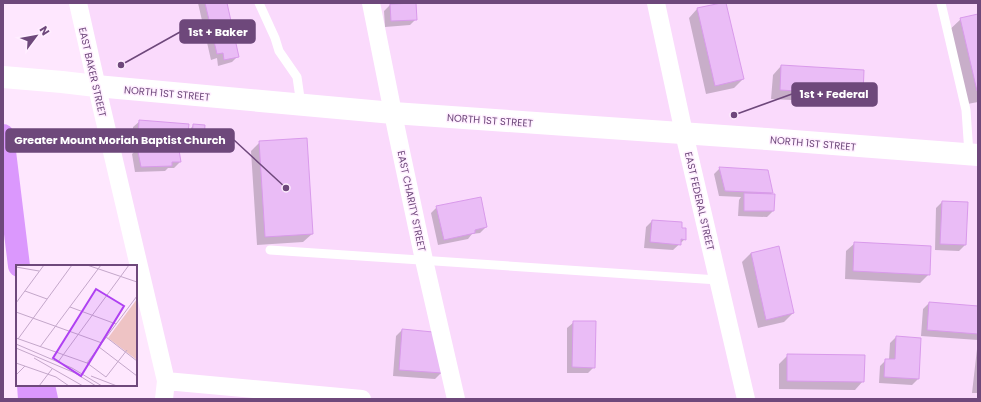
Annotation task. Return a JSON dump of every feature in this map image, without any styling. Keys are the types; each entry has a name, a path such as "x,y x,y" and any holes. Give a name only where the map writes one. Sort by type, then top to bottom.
{"highway":[{"path":"3,135 19,265"},
{"path":"28,386 29,399"},
{"path":"44,386 47,399"}],"street":[{"name":"EAST BAKER STREET","path":"78,3 137,265"},
{"name":"EAST CHARITY STREET","path":"371,3 424,260 456,399"},
{"name":"EAST FEDERAL STREET","path":"656,3 684,133 746,399"},
{"name":"NORTH 1ST STREET","path":"3,77 393,113 974,155"},
{"name":"EAST BAKER STREET","path":"137,267 165,390"},
{"path":"165,390 362,399"}],"lane":[{"path":"259,3 280,51 297,77 301,105"},
{"path":"941,3 966,110 974,155"},
{"path":"270,250 718,280"}],"shaded area":[{"path":"78,3 978,3 978,399 164,399 137,275 137,265 135,265"}],"building":[{"path":"205,3 227,3 239,57 224,60 223,53 217,54"},
{"path":"416,3 417,20 391,21 390,4"},
{"path":"726,3 744,79 715,86 697,8"},
{"path":"978,14 978,91 977,91 960,18"},
{"path":"781,65 864,70 863,95 780,90"},
{"path":"139,120 189,124 187,142 171,140 171,143 138,140"},
{"path":"193,124 205,125 204,139 192,138"},
{"path":"307,138 313,234 265,237 259,141"},
{"path":"137,147 179,150 181,162 172,162 172,166 141,167"},
{"path":"719,167 768,170 773,193 725,191"},
{"path":"744,193 775,194 774,211 744,211"},
{"path":"481,197 487,227 475,230 475,233 444,240 436,206"},
{"path":"942,201 968,202 966,245 940,244"},
{"path":"652,220 682,222 682,228 686,228 686,240 681,239 681,245 650,242"},
{"path":"854,242 931,246 930,275 853,271"},
{"path":"779,246 794,313 766,320 751,253"},
{"path":"929,302 978,306 978,334 927,330"},
{"path":"573,321 596,321 595,368 572,367"},
{"path":"402,329 433,332 442,373 399,370"},
{"path":"896,336 921,338 919,379 884,377 885,359 895,359"},
{"path":"787,354 865,355 864,382 787,381"}],"place":[{"name":"1st + Baker","path":"121,65"},
{"name":"1st + Federal","path":"734,115"},
{"name":"Greater Mount Moriah Baptist Church","path":"286,188"}]}
